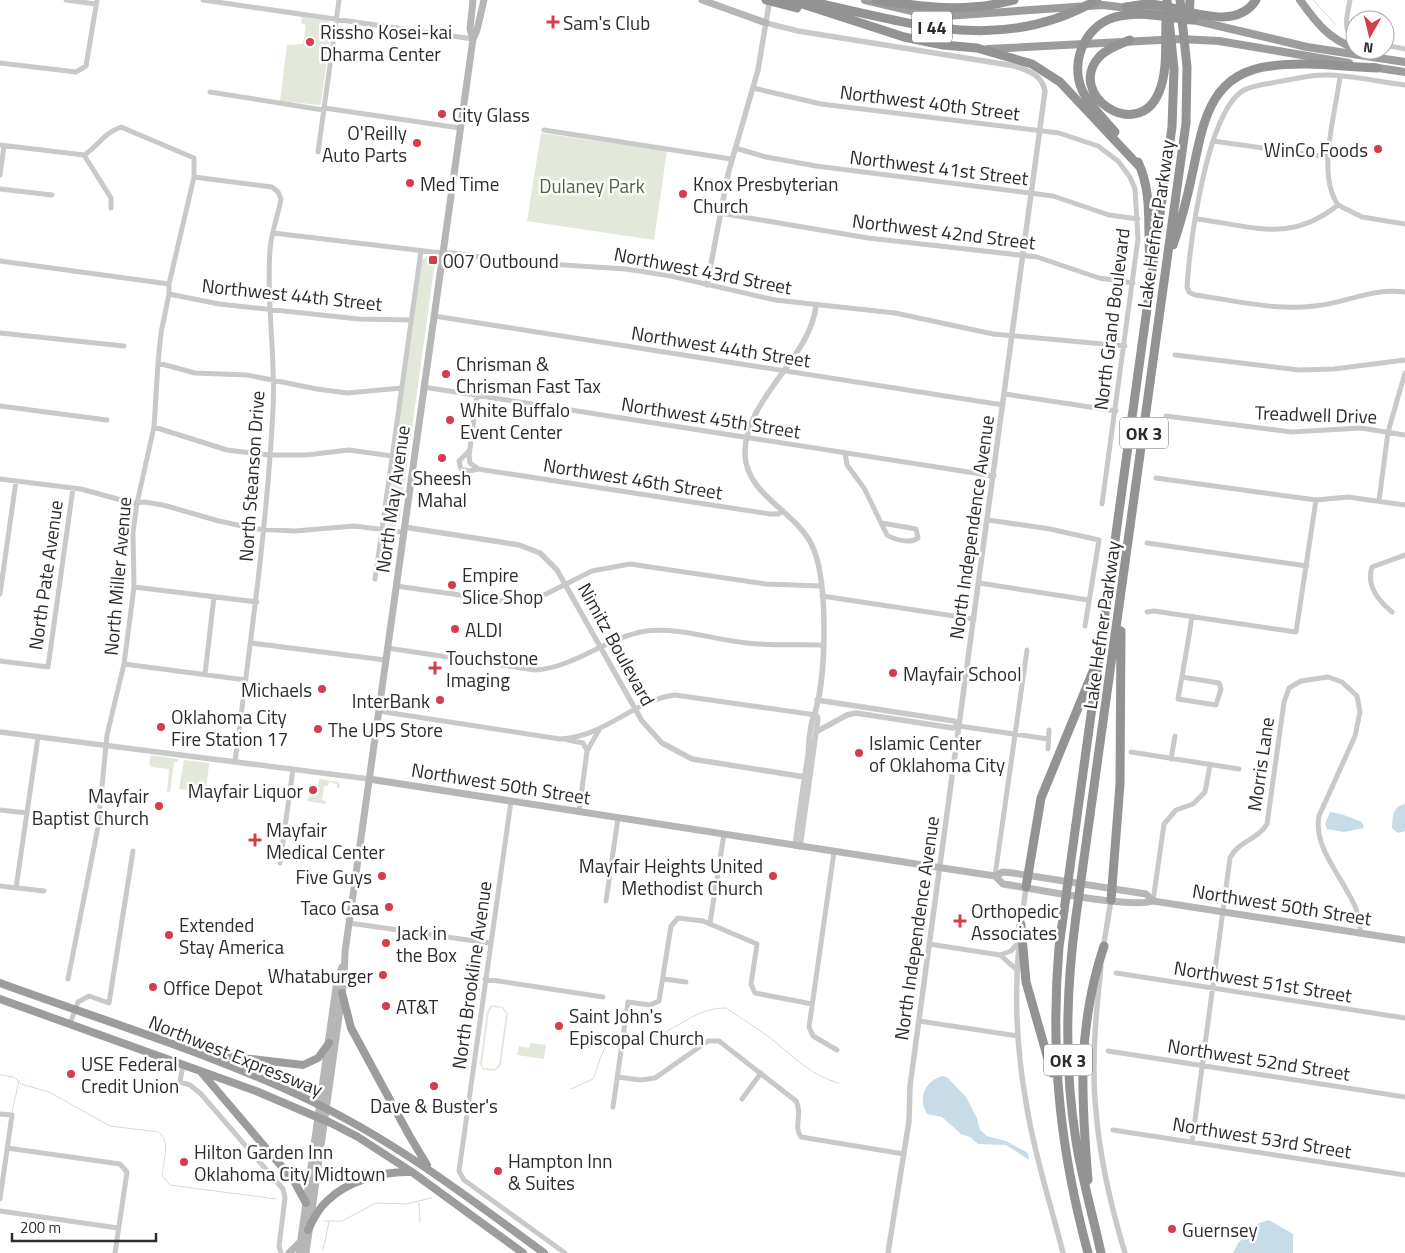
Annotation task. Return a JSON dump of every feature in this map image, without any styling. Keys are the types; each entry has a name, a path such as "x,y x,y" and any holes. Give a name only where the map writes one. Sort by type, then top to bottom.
{"highway":[{"path":"790,0 848,21"},
{"name":"I 44","path":"802,0 954,31 999,31 1044,23 1063,17 1096,0"},
{"path":"865,0 916,12 955,16 1073,6 1126,6 1206,19 1307,47 1405,62"},
{"name":"I 44","path":"876,0 956,9 988,6 1014,0"},
{"path":"1130,40 1100,56 1092,74 1092,87 1098,101 1112,112 1137,113 1148,107 1159,93 1163,69 1167,0"},
{"name":"Lake Hefner Parkway","path":"1088,1253 1070,1179 1058,1100 1055,1012 1059,947 1152,276 1174,96 1174,55 1167,0"},
{"name":"Lake Hefner Parkway","path":"1102,1253 1090,1212 1077,1150 1070,1095 1069,988 1075,925 1186,123 1186,48 1180,0"},
{"path":"1186,48 1190,0"},
{"path":"1152,276 1148,234 1148,196 1140,167 1132,151 1088,100 1081,86 1078,63 1079,53 1086,39 1101,24 1126,15 1149,10 1193,20 1206,19 1236,15 1249,8 1256,0"},
{"path":"1300,0 1326,33 1345,45"},
{"path":"767,2 923,41 977,48 1012,49 1148,39 1207,40 1405,72"},
{"path":"977,48 1020,59 1050,74 1129,153 1140,167"},
{"path":"1166,269 1185,209 1202,124 1208,108 1223,88 1240,75 1271,66 1310,64 1377,68"},
{"path":"1111,900 1120,784 1122,596"},
{"path":"1026,887 1041,798 1081,698 1099,660"},
{"path":"1021,925 1026,982 1042,1033 1058,1100"},
{"path":"1090,1212 1081,1069 1089,1004 1104,946"},
{"name":"Northwest Expressway","path":"0,983 197,1054 311,1101 370,1132 435,1174 544,1253"},
{"path":"342,993 351,1028 415,1147 435,1174"},
{"name":"Northwest Expressway","path":"0,999 297,1107 331,1123 358,1137 412,1172 523,1253"},
{"path":"197,1054 303,1065 318,1058 329,1043"},
{"path":"200,1071 294,1181 306,1203"},
{"path":"308,1230 321,1208 334,1195 386,1172 412,1172"}],"main road":[{"name":"North May Avenue","path":"325,1086 342,993 343,963 460,128 472,39 470,29 473,0"},
{"name":"North May Avenue","path":"472,39 477,30 484,0"},
{"path":"702,0 766,23"},
{"name":"Northwest 50th Street","path":"369,779 940,868 995,876 1003,872 1112,888 1146,894 1153,901"},
{"name":"Northwest 50th Street","path":"995,876 1002,884 1144,904 1153,901 1405,940"},
{"name":"North May Avenue","path":"306,1253 337,980 343,963"},
{"name":"North May Avenue","path":"299,1253 318,1139"},
{"path":"289,1253 300,1242"}],"street":[{"path":"0,63 66,72 76,72 86,66 97,2 66,0"},
{"path":"203,0 472,39"},
{"path":"318,152 340,0"},
{"path":"707,285 732,160 753,88 766,23 767,2"},
{"name":"North Independence Avenue","path":"766,23 798,31 1008,65 1036,75 1043,84 1045,92 929,944 904,1154 888,1253"},
{"path":"1405,85 1340,76 1315,75 1254,86 1238,94 1225,110 1213,141 1197,219 1187,284 1188,290 1193,294 1294,308 1329,304 1369,292 1405,292"},
{"path":"1340,76 1328,158 1327,181 1338,205 1362,218 1405,224"},
{"name":"Northwest 40th Street","path":"753,88 820,104 1041,130 1071,136 1103,148"},
{"path":"210,92 460,128"},
{"path":"0,175 2,146 84,155 94,149 108,132 121,127 194,158 194,177"},
{"path":"544,130 732,160"},
{"path":"1213,141 1328,158"},
{"name":"Northwest 41st Street","path":"735,148 809,165 1032,193 1058,198 1109,215 1138,219"},
{"name":"North Grand Boulevard","path":"1102,504 1133,283 1138,219 1136,195 1130,177 1118,161 1103,148"},
{"path":"84,155 111,198 111,208"},
{"name":"North Steanson Drive","path":"194,177 272,187 278,192 281,199 270,249 269,309 273,379 263,530 257,602 235,762"},
{"name":"North Miller Avenue","path":"68,979 98,827 105,746 124,664 134,587 132,533 154,427 158,363 161,333 169,294 168,284 194,177"},
{"path":"0,189 52,195"},
{"path":"1197,219 1281,230 1311,223 1338,205"},
{"name":"Northwest 42nd Street","path":"720,213 868,238 1024,256 1052,261 1100,278 1133,283"},
{"name":"Northwest 43rd Street","path":"273,233 517,262 626,269 764,298 816,306 884,311 1013,336 1125,346"},
{"path":"375,579 421,251"},
{"path":"0,261 168,284"},
{"name":"Northwest 44th Street","path":"169,294 219,304 359,319 411,320"},
{"path":"797,846 805,777 818,718 816,715 817,700 823,645 821,586 811,543 800,527 758,486 750,475 746,461 746,438 748,429 811,327 816,306"},
{"name":"Northwest 44th Street","path":"434,316 1003,405"},
{"path":"0,333 124,346"},
{"path":"1175,355 1300,370 1334,369 1405,360"},
{"path":"158,363 195,373 273,379 317,390 348,393 402,388"},
{"path":"1379,502 1388,432 1405,373"},
{"name":"Northwest 45th Street","path":"423,388 994,476"},
{"path":"1005,394 1116,411"},
{"path":"476,396 469,461 478,469"},
{"path":"0,406 106,420"},
{"name":"Treadwell Drive","path":"1166,416 1292,432 1362,428 1405,435"},
{"path":"154,427 227,450 269,455 306,455 349,450 392,456"},
{"name":"Northwest 46th Street","path":"469,451 461,456 459,463 464,470 478,469 770,514 778,514 783,510"},
{"path":"845,453 847,465 864,488 882,523 890,537 911,541 918,538 916,529 882,523"},
{"path":"1156,478 1316,500 1348,497 1405,505"},
{"path":"0,479 89,490 119,501 162,505 231,525 263,530 295,531 344,526 404,529"},
{"path":"0,594 16,481"},
{"name":"North Pate Avenue","path":"0,661 48,667 73,488"},
{"path":"1147,612 1154,611 1192,616 1296,632 1316,500"},
{"path":"988,520 1050,529 1099,540 1085,626"},
{"name":"Nimitz Boulevard","path":"404,529 526,547 549,560 566,584 645,725 658,740 685,757 805,777"},
{"path":"1147,543 1307,566"},
{"path":"1392,612 1377,599 1370,575 1372,567 1405,556"},
{"path":"396,586 517,603 538,598 601,568 630,564 766,584 821,586"},
{"path":"979,583 1088,600"},
{"path":"134,587 257,602"},
{"path":"822,596 974,619"},
{"path":"205,674 214,597"},
{"path":"1182,677 1219,683 1221,689 1216,705 1178,699 1192,616"},
{"path":"387,648 535,670 552,667 629,635 657,631 753,644 823,645"},
{"path":"252,643 385,660"},
{"path":"995,876 1027,650"},
{"path":"124,664 246,680"},
{"name":"Morris Lane","path":"1192,1142 1229,863 1234,850 1258,836 1267,824 1284,702 1290,688 1301,680 1328,677 1342,682 1357,696 1360,712 1355,736 1319,816 1317,827 1322,843 1361,920 1360,933"},
{"path":"560,739 574,738 600,728 664,697 682,695 816,715"},
{"path":"817,700 954,721 959,726"},
{"path":"378,711 583,743 587,751"},
{"path":"816,732 847,715 856,713 953,728 959,726 1048,739"},
{"path":"797,846 809,762 813,717 816,715"},
{"path":"579,812 587,751 591,740 600,728"},
{"path":"1048,749 1049,730"},
{"name":"Northwest 50th Street","path":"0,732 369,779"},
{"path":"1172,759 1175,736"},
{"path":"16,888 38,737"},
{"path":"1130,752 1239,769"},
{"path":"1153,901 1164,824 1176,810 1200,798 1208,784 1210,765"},
{"path":"280,863 293,769"},
{"name":"North Brookline Avenue","path":"511,801 484,978 459,1171 464,1180 565,1253"},
{"path":"0,810 27,813"},
{"path":"606,901 618,818"},
{"path":"710,923 724,834"},
{"path":"70,1024 78,1002 89,996 109,1003 133,851"},
{"path":"834,852 812,1004 810,1032 837,1050"},
{"path":"0,886 44,891"},
{"path":"1026,887 1016,970 1018,1036 1027,1108 1064,1253"},
{"path":"1111,900 1104,946 1096,1029 1096,1110 1107,1184 1125,1253"},
{"path":"613,1107 628,1002 650,1005 657,1003 661,998 672,926 675,920 682,917 710,923 757,944 751,984 755,993 812,1004"},
{"path":"349,923 490,943"},
{"path":"929,944 1000,955 1012,951 1020,940"},
{"path":"1000,955 1016,970"},
{"name":"Northwest 51st Street","path":"1116,973 1405,1018"},
{"path":"484,978 603,997"},
{"path":"664,979 686,982"},
{"path":"919,1021 1018,1036"},
{"path":"617,1077 641,1080 655,1078 708,1041 716,1040 729,1047 796,1101 799,1113 797,1131 801,1137 904,1154"},
{"name":"Northwest 52nd Street","path":"1108,1051 1405,1096"},
{"path":"182,1065 180,1082 190,1085 201,1094 283,1189 285,1198 279,1246 280,1253"},
{"path":"742,1098 761,1073"},
{"path":"0,1114 12,1115 0,1199"},
{"name":"Northwest 53rd Street","path":"1114,1130 1405,1174"},
{"path":"8,1148 120,1164 127,1172 115,1253"},
{"path":"0,1211 118,1228"}],"green space":[{"path":"302,17 328,21 332,24 321,103 319,105 280,101 287,45 303,44 306,25 301,23"},
{"name":"Dulaney Park","path":"541,133 667,151 654,240 527,221"},
{"path":"428,255 435,261 399,523 392,528 387,526 385,521 422,260"},
{"path":"151,755 178,759 178,762 174,762 170,792 167,792 169,769 151,767 149,763"},
{"path":"184,760 209,763 206,793 179,789"},
{"path":"319,779 339,782 340,788 337,788 337,784 329,782 328,786 324,786 322,800 326,801 325,804 307,801 308,797 317,796"},
{"path":"491,1005 503,1007 508,1014 501,1065 495,1071 483,1070 480,1064 487,1011","holes":["492,1007 502,1008 506,1014 499,1064 495,1069 483,1068 489,1012"]},
{"path":"530,1043 546,1045 544,1059 517,1055 519,1046 529,1048"}],"water":[{"path":"1405,804 1405,831 1398,833 1392,828 1393,816 1398,807"},
{"path":"1330,812 1362,822 1364,828 1344,832 1327,829 1325,824"},
{"path":"943,1076 948,1078 966,1097 977,1118 980,1130 987,1136 1006,1141 1028,1153 1029,1160 1006,1145 978,1144 970,1137 961,1134 942,1117 927,1114 923,1102 924,1091 936,1078"},
{"path":"1269,1220 1293,1234 1293,1253 1233,1253 1238,1243 1259,1223"}],"waterway":[{"path":"1313,0 1336,25"},
{"path":"628,1039 654,1037 700,1013 712,1009 726,1008 768,1037 811,1071 838,1083"},
{"path":"571,1089 593,1079 605,1048 608,1043 618,1037"},
{"path":"0,1075 14,1077 21,1084 49,1092 110,1126 159,1132 165,1141 162,1176 170,1185 276,1199"},
{"path":"12,1112 19,1081"},
{"path":"325,1221 342,1221 376,1203 406,1204 431,1198"},
{"path":"419,1203 420,1222"},
{"path":"323,1250 329,1222"}],"place":[{"name":"Sam's Club","path":"553,22"},
{"name":"Rissho Kosei-kai Dharma Center","path":"310,42"},
{"name":"City Glass","path":"442,114"},
{"name":"O'Reilly Auto Parts","path":"417,143"},
{"name":"WinCo Foods","path":"1378,149"},
{"name":"Med Time","path":"410,183"},
{"name":"Knox Presbyterian Church","path":"683,194"},
{"name":"007 Outbound","path":"433,260"},
{"name":"Chrisman & Chrisman Fast Tax","path":"446,374"},
{"name":"White Buffalo Event Center","path":"450,420"},
{"name":"Sheesh Mahal","path":"442,458"},
{"name":"Empire Slice Shop","path":"452,585"},
{"name":"ALDI","path":"455,629"},
{"name":"Touchstone Imaging","path":"435,668"},
{"name":"Mayfair School","path":"893,673"},
{"name":"Michaels","path":"322,689"},
{"name":"InterBank","path":"440,700"},
{"name":"Oklahoma City Fire Station 17","path":"161,727"},
{"name":"The UPS Store","path":"318,729"},
{"name":"Islamic Center of Oklahoma City","path":"859,753"},
{"name":"Mayfair Liquor","path":"313,790"},
{"name":"Mayfair Baptist Church","path":"159,806"},
{"name":"Mayfair Medical Center","path":"255,840"},
{"name":"Five Guys","path":"382,876"},
{"name":"Mayfair Heights United Methodist Church","path":"773,876"},
{"name":"Taco Casa","path":"389,907"},
{"name":"Orthopedic Associates","path":"960,921"},
{"name":"Extended Stay America","path":"169,935"},
{"name":"Jack in the Box","path":"386,943"},
{"name":"Whataburger","path":"383,975"},
{"name":"Office Depot","path":"153,987"},
{"name":"AT&T","path":"386,1006"},
{"name":"Saint John's Episcopal Church","path":"559,1026"},
{"name":"USE Federal Credit Union","path":"71,1074"},
{"name":"Dave & Buster's","path":"434,1086"},
{"name":"Hilton Garden Inn Oklahoma City Midtown","path":"184,1162"},
{"name":"Hampton Inn & Suites","path":"498,1171"},
{"name":"Guernsey","path":"1172,1229"}]}
